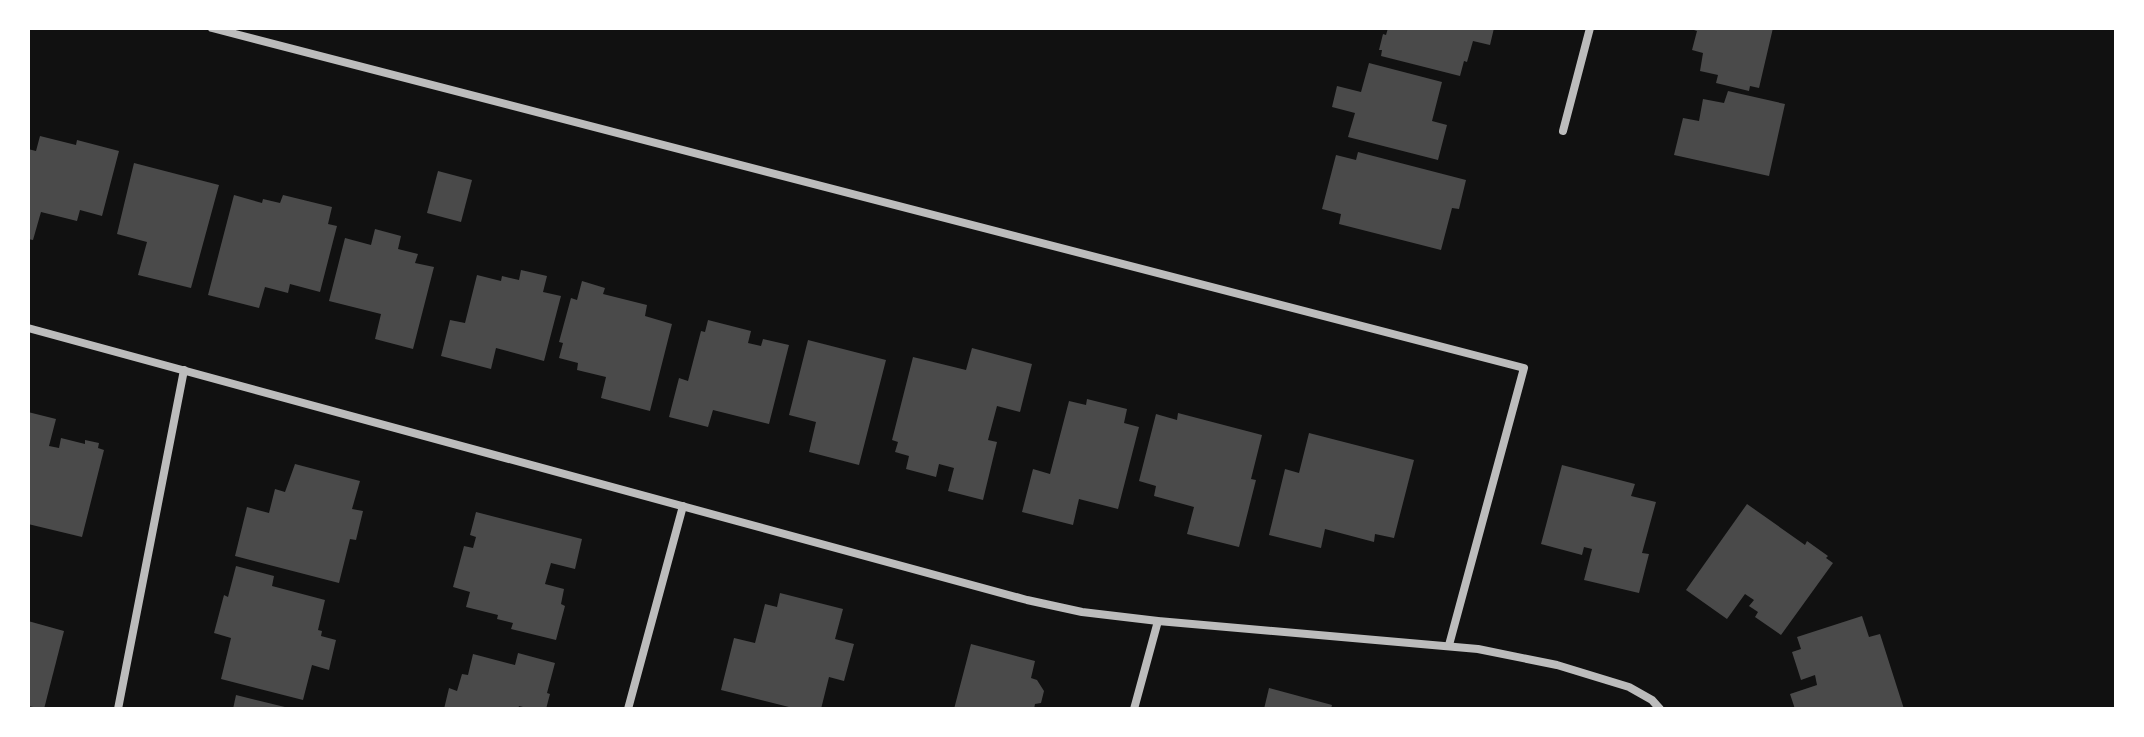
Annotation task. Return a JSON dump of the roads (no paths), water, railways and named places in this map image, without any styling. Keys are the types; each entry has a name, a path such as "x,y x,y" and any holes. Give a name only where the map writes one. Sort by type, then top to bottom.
{"street":[{"path":"212,28 1524,368 1449,645"},
{"path":"1563,131 1590,28"},
{"path":"28,328 1027,600 1082,612 1158,621 1478,649 1557,665 1629,687 1652,700 1660,709"},
{"path":"118,709 184,370"},
{"path":"628,709 683,506"},
{"path":"1134,709 1158,621"}]}
